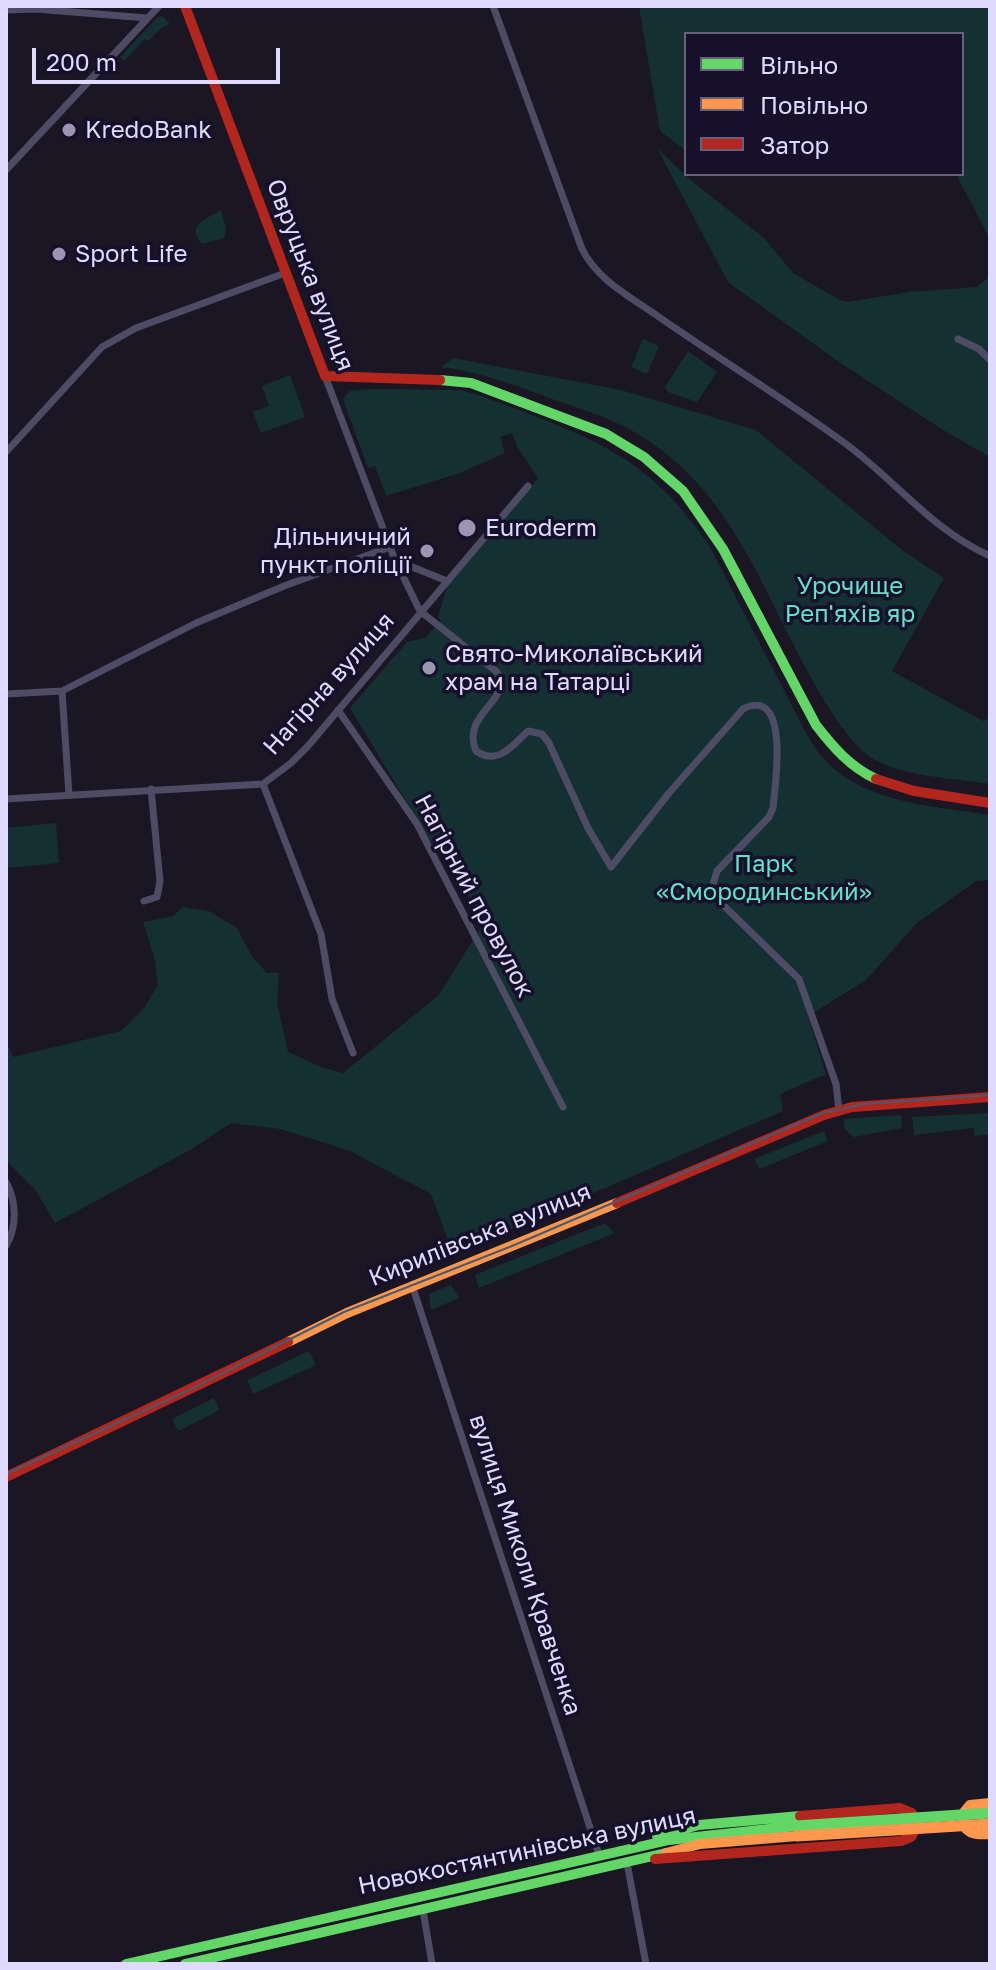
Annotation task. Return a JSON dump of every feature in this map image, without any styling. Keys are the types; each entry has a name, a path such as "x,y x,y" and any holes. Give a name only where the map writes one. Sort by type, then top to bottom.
{"main road":[{"name":"Овруцька вулиця","path":"185,6 325,376"},
{"path":"325,376 471,383 558,414 606,434 633,450 665,473 704,518 816,725 842,759 858,772 896,787 990,803"},
{"name":"Кирилівська вулиця","path":"6,1477 347,1313 839,1110 869,1105 990,1097"},
{"path":"990,1803 970,1805 961,1816 966,1832 971,1835 990,1834"},
{"path":"635,1847 664,1833 720,1823 900,1808 910,1811 916,1821 915,1832 901,1841 641,1859"},
{"name":"Новокостянтинівська вулиця","path":"185,1964 217,1960 700,1844 797,1831 990,1813"},
{"name":"Новокостянтинівська вулиця","path":"126,1964 700,1834 990,1824"}],"street":[{"path":"6,170 159,6"},
{"path":"493,6 582,249 594,270 828,431 947,533 966,546 990,556"},
{"path":"6,10 35,9 147,18"},
{"path":"6,452 102,347 136,328 285,273"},
{"path":"958,339 979,349 990,360"},
{"name":"Овруцька вулиця","path":"325,376 395,560 420,611"},
{"name":"Нагірна вулиця","path":"6,799 263,784 291,763 528,486"},
{"path":"6,694 62,691 196,623 390,547"},
{"path":"395,560 447,581"},
{"path":"420,611 501,678 499,693 473,729 472,741 476,751 490,758 500,756 528,731 542,734 588,828 611,867 697,759 743,709 752,704 769,711 776,728 773,808 769,817 717,871 712,888 721,903 799,979 836,1084 839,1110"},
{"path":"62,691 69,795"},
{"name":"Нагірний провулок","path":"338,710 417,824 563,1107"},
{"path":"263,784 321,934 332,999 353,1053"},
{"path":"144,901 157,897 160,881 151,789"},
{"path":"6,1182 13,1199 14,1230 6,1246"},
{"name":"вулиця Миколи Кравченка","path":"413,1288 599,1855"},
{"path":"627,1863 646,1964"},
{"path":"423,1910 432,1964"},
{"path":"214,1944 217,1960"}],"green space":[{"path":"639,6 990,6 990,239 957,176 964,176 964,32 684,32 684,149 660,131"},
{"path":"162,16 170,24 148,41 145,39 124,61 120,57"},
{"path":"657,148 684,176 764,238 793,273 840,300 848,302 909,292 977,287 990,276 990,457 836,360 728,282"},
{"path":"221,210 226,228 224,238 202,244 196,228 203,220"},
{"path":"643,339 659,346 647,374 631,367"},
{"path":"688,351 717,372 697,402 668,392 665,387"},
{"name":"Урочище Реп'яхів яр","path":"453,358 621,390 756,430 902,550 944,578 892,671 983,721 990,717 990,784 898,769 872,758 849,737 815,685 740,542 701,487 676,462 615,422 498,380 441,367"},
{"path":"290,375 305,417 261,433 253,412 269,406 262,386"},
{"name":"Парк «Смородинський»","path":"460,390 479,395 580,435 636,467 686,514 710,547 806,733 821,756 841,774 880,794 924,805 990,815 990,880 976,881 917,923 866,980 808,1016 826,1074 780,1094 783,1111 453,1254 431,1194 350,1151 281,1129 231,1123 192,1149 55,1223 36,1191 6,1160 6,1041 13,1057 121,1031 144,1008 158,985 155,960 143,922 173,916 183,907 209,911 237,928 253,958 267,973 279,973 277,1003 288,1052 343,1073 439,995 483,924 459,876 432,844 350,708 407,642 425,638 441,621 438,617 447,587 538,478 512,433 500,437 505,453 460,473 386,496 375,466 368,468 343,398 350,391"},
{"path":"56,823 59,863 6,868 6,828"},
{"path":"990,1113 990,1134 974,1136 974,1128 914,1135 912,1117"},
{"path":"901,1115 902,1128 854,1137 845,1130 844,1119"},
{"path":"824,1131 828,1141 759,1169 754,1159"},
{"path":"605,1223 615,1233 479,1288 475,1275"},
{"path":"451,1285 459,1298 431,1310 429,1294"},
{"path":"309,1351 316,1365 253,1394 247,1380"},
{"path":"214,1398 220,1410 178,1431 172,1419"}],"tram line":[{"path":"6,1474 187,1391 344,1312 512,1246 823,1113 864,1104 990,1095"}],"traffic: fast":[{"path":"440,380 471,383 606,434 644,457 683,491 723,549 816,725 843,756 876,779"},
{"path":"796,1826 990,1813"},
{"path":"657,1836 699,1825 800,1816"},
{"path":"126,1964 669,1840 796,1826"},
{"path":"185,1964 666,1853"}],"traffic: slow":[{"path":"288,1342 347,1313 617,1203"},
{"path":"990,1803 970,1805 961,1816 964,1827 970,1832 990,1834"},
{"path":"797,1836 990,1824"},
{"path":"666,1853 700,1844 797,1836"}],"traffic: jam":[{"path":"185,6 325,376 440,380"},
{"path":"876,779 914,791 990,803"},
{"path":"617,1203 824,1115 852,1107 990,1097"},
{"path":"6,1477 288,1342"},
{"path":"655,1859 901,1841 911,1837 916,1828 912,1813 900,1808 800,1816"}],"place":[{"name":"KredoBank","path":"69,130"},
{"name":"Sport Life","path":"59,254"},
{"name":"Euroderm","path":"467,528"},
{"name":"Дільничний пункт поліції","path":"427,551"},
{"name":"Свято-Миколаївський храм на Татарці","path":"429,668"}]}
